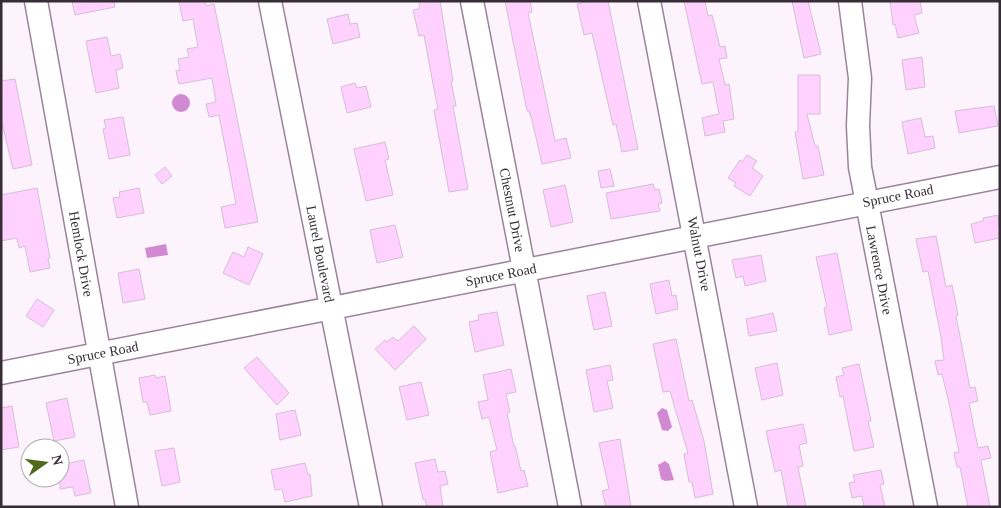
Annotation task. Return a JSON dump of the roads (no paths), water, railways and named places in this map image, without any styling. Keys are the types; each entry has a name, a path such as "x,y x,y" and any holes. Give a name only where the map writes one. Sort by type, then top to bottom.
{"street":[{"name":"Hemlock Drive","path":"36,1 127,507"},
{"name":"Laurel Boulevard","path":"270,1 371,507"},
{"name":"Chestnut Drive","path":"472,1 570,507"},
{"name":"Walnut Drive","path":"650,1 746,507"},
{"name":"Lawrence Drive","path":"850,1 860,78 860,159 866,202 926,507"},
{"name":"Spruce Road","path":"1,372 1000,177"}]}
